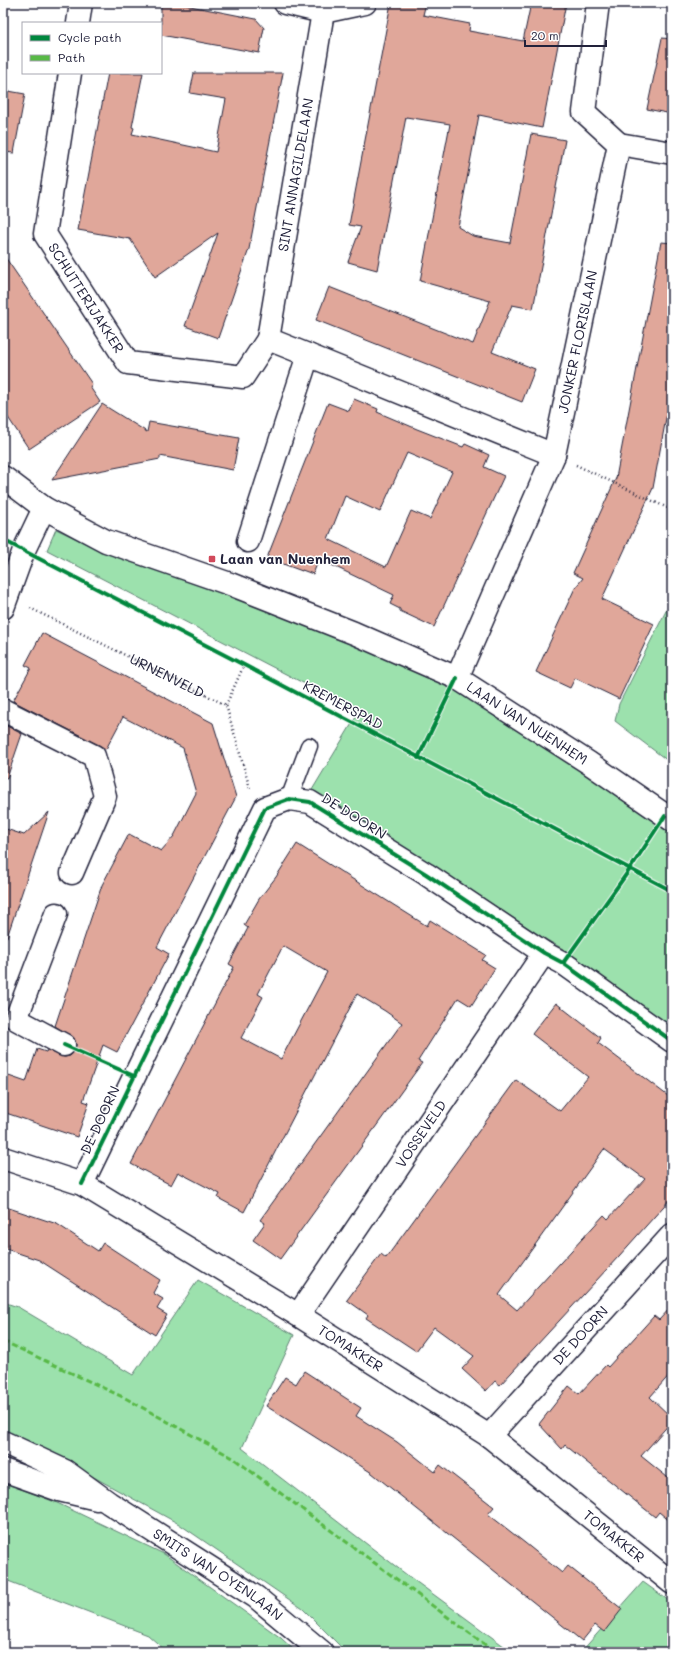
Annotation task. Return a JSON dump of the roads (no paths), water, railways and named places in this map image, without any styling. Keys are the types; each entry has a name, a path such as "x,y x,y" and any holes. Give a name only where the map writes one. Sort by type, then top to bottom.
{"street":[{"path":"78,22 81,3"},
{"path":"285,3 323,12 365,3"},
{"path":"598,3 584,112 619,144 672,153"},
{"name":"SINT ANNAGILDELAAN","path":"268,339 323,12"},
{"name":"SCHUTTERIJAKKER","path":"70,74 45,234 128,363 243,377 268,339"},
{"name":"JONKER FLORISLAAN","path":"458,678 554,455 619,144"},
{"path":"268,339 554,455"},
{"path":"248,541 308,355"},
{"name":"LAAN VAN NUENHEM","path":"3,477 44,508 106,541 230,584 354,633 458,678 670,814"},
{"path":"5,603 24,550 44,508"},
{"path":"3,710 94,756 105,796 72,873"},
{"name":"DE DOORN","path":"82,1184 265,808 289,799 310,802 426,874 544,953 563,963 672,1041"},
{"path":"56,914 16,1019 64,1045"},
{"name":"VOSSEVELD","path":"298,1315 544,953"},
{"name":"TOMAKKER","path":"3,1158 82,1184 298,1315 489,1436 672,1583"},
{"name":"DE DOORN","path":"489,1436 672,1235"},
{"name":"SMITS VAN OYENLAAN","path":"3,1442 65,1471 109,1503 256,1597 322,1652"},
{"name":"SMITS VAN OYENLAAN","path":"3,1470 58,1490 109,1503"}],"lane":[{"path":"289,799 309,746"}],"place":[{"name":"Laan van Nuenhem","path":"212,559"}]}
